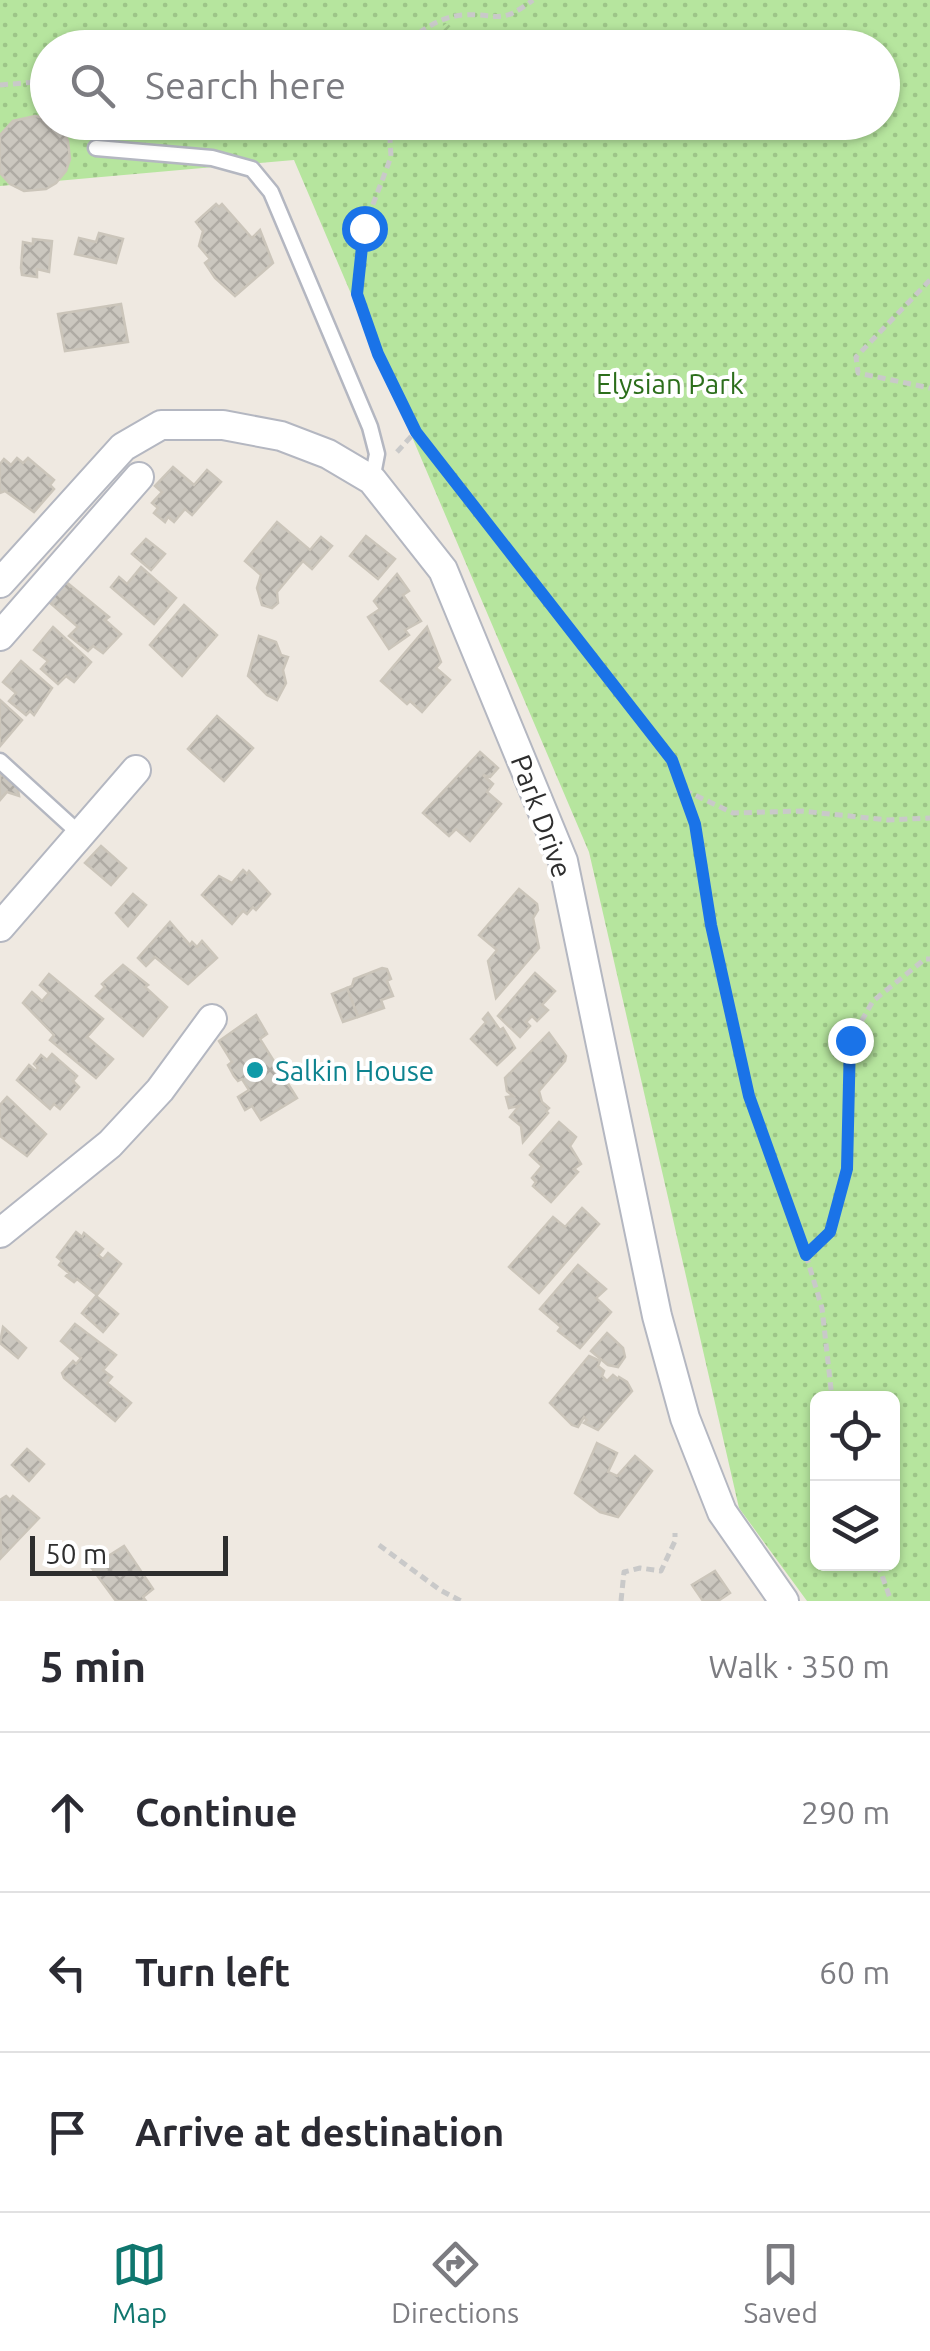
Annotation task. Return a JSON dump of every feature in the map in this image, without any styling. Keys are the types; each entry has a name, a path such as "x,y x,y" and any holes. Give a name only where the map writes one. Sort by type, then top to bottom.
{"street":[{"name":"Park Drive","path":"0,583 123,447 161,426 222,426 281,436 328,454 372,480 443,570 563,860 657,1316 685,1418 722,1512 784,1601"},
{"path":"0,636 138,477"},
{"path":"0,927 136,770"},
{"path":"0,1232 110,1144 160,1090 212,1018"}],"lane":[{"path":"96,148 212,158 252,169 271,192 370,427 377,454 372,480"},
{"path":"0,761 80,834"}],"path":[{"path":"425,30 438,21 464,14 496,19 533,0"},
{"path":"0,85 30,82"},
{"path":"390,140 391,157 364,228 357,294 378,354 416,432 672,760 695,824 711,925 749,1096 822,1308 831,1391"},
{"path":"930,280 856,357 858,374 930,388"},
{"path":"684,790 733,813 801,811 888,820 930,818"},
{"path":"806,1255 830,1232 847,1169 850,1040 872,1001 930,959"},
{"path":"621,1601 624,1572 640,1568 661,1571 676,1541 675,1533"},
{"path":"379,1545 461,1601"},
{"path":"880,1571 891,1601"}],"green space":[{"name":"Elysian Park","path":"0,0 930,0 930,1601 807,1601 739,1508 589,852 294,160 0,186"}],"building":[{"path":"30,117 30,140 68,140 70,159 66,171 46,189 24,191 0,173 0,135 13,121"},
{"path":"216,204 222,204 252,238 260,230 273,263 235,296 215,278 205,263 210,259 199,246 203,231 196,222"},
{"path":"99,233 123,239 116,263 75,254 79,238 96,242"},
{"path":"33,239 52,241 49,272 37,269 37,277 22,275 21,268 23,242 33,244"},
{"path":"121,304 128,342 65,351 58,314"},
{"path":"17,458 23,463 28,458 54,480 50,485 54,489 34,512 5,491 0,493 0,464 4,459 11,465"},
{"path":"173,467 194,485 207,470 221,482 192,515 185,509 174,522 168,517 165,522 154,513 158,508 152,503 162,492 155,486"},
{"path":"277,522 310,550 321,537 332,546 312,569 303,561 277,592 278,603 272,608 262,605 257,588 261,575 245,561"},
{"path":"366,536 395,559 378,579 350,556"},
{"path":"146,539 165,554 151,570 132,554"},
{"path":"141,567 176,598 154,624 111,587 119,577 127,584"},
{"path":"397,574 409,591 403,595 421,621 405,630 409,635 389,649 368,617 380,609 374,601"},
{"path":"65,581 109,617 105,620 121,634 103,653 93,646 88,651 69,636 78,627 48,601"},
{"path":"184,605 217,635 182,676 150,645"},
{"path":"53,627 91,662 74,682 66,676 58,684 41,669 48,661 34,650"},
{"path":"427,627 441,662 436,668 450,680 422,712 381,681"},
{"path":"259,636 276,642 281,655 288,657 283,670 286,683 277,700 248,676"},
{"path":"21,661 52,688 34,715 30,711 26,715 9,701 16,693 3,682"},
{"path":"0,700 22,720 0,746"},
{"path":"217,716 253,748 224,781 188,749"},
{"path":"480,752 498,768 490,777 483,775 493,784 487,792 501,804 470,841 456,829 449,836 423,813"},
{"path":"0,772 10,783 17,784 19,796 7,792 0,800"},
{"path":"101,846 126,868 111,885 85,863"},
{"path":"243,870 247,874 249,871 270,894 256,910 253,907 247,914 243,911 232,924 202,895 219,876 232,883"},
{"path":"519,889 537,904 533,918 539,948 496,998 488,961 497,950 479,935"},
{"path":"133,894 146,905 128,926 116,913"},
{"path":"170,922 190,945 192,942 197,947 202,941 217,958 188,984 155,957 146,966 138,958"},
{"path":"123,965 167,1007 143,1036 96,996 105,987 102,984"},
{"path":"387,969 391,979 387,981 393,996 381,1000 384,1008 358,1017 347,988 354,979"},
{"path":"535,973 555,991 542,1005 548,1010 537,1021 532,1016 526,1022 530,1026 520,1037 498,1016"},
{"path":"49,974 103,1019 87,1037 113,1059 96,1078 50,1040 54,1035 23,1003 32,992 42,1001 49,993 40,985"},
{"path":"347,988 358,1017 343,1022 332,994"},
{"path":"488,1013 515,1048 497,1065 471,1039 486,1022 483,1019"},
{"name":"Salkin House","path":"256,1015 267,1034 260,1039 297,1098 261,1120 252,1106 245,1110 238,1097 249,1090 242,1079 238,1081 234,1076 228,1065 232,1062 219,1041"},
{"path":"549,1033 566,1056 565,1061 539,1091 548,1113 523,1142 521,1126 510,1117 519,1106 509,1108 506,1097 513,1096 507,1091 505,1078"},
{"path":"52,1054 77,1076 73,1081 79,1087 60,1109 54,1104 50,1109 17,1080 29,1065 36,1071 34,1064 41,1055 47,1060"},
{"path":"7,1097 46,1134 27,1156 0,1136 0,1105"},
{"path":"559,1122 576,1137 570,1146 581,1164 551,1202 533,1186 536,1182 532,1178 542,1166 530,1155"},
{"path":"582,1208 599,1224 539,1293 509,1267 553,1217 565,1227"},
{"path":"76,1232 82,1237 84,1233 103,1249 98,1255 103,1259 108,1253 121,1264 97,1295 77,1279 74,1282 66,1276 69,1273 59,1265 62,1261 57,1257"},
{"path":"578,1265 606,1289 596,1298 611,1312 580,1348 558,1331 561,1327 540,1309"},
{"path":"96,1296 118,1314 103,1332 82,1313"},
{"path":"75,1324 116,1355 103,1370 112,1377 107,1383 131,1403 115,1421 64,1378 62,1373 81,1358 61,1341"},
{"path":"3,1327 26,1348 18,1358 0,1343"},
{"path":"607,1333 623,1348 625,1357 618,1367 608,1365 591,1351"},
{"path":"589,1356 600,1361 598,1366 607,1381 613,1375 619,1377 632,1391 598,1430 584,1423 584,1417 578,1427 572,1425 550,1403"},
{"path":"597,1443 617,1453 608,1472 617,1476 635,1456 652,1471 618,1517 600,1512 575,1493"},
{"path":"27,1449 44,1464 29,1481 12,1465"},
{"path":"6,1496 10,1500 13,1496 39,1518 1,1558 0,1500"},
{"path":"124,1546 153,1589 143,1597 146,1601 116,1601 91,1567"},
{"path":"715,1571 730,1593 718,1601 703,1601 692,1585"}],"place":[{"name":"Salkin House","path":"255,1070"}],"route":[{"path":"364,228 357,294 378,354 416,432 672,760 695,824 711,925 749,1096 806,1255 830,1232 847,1169 850,1040"}]}
